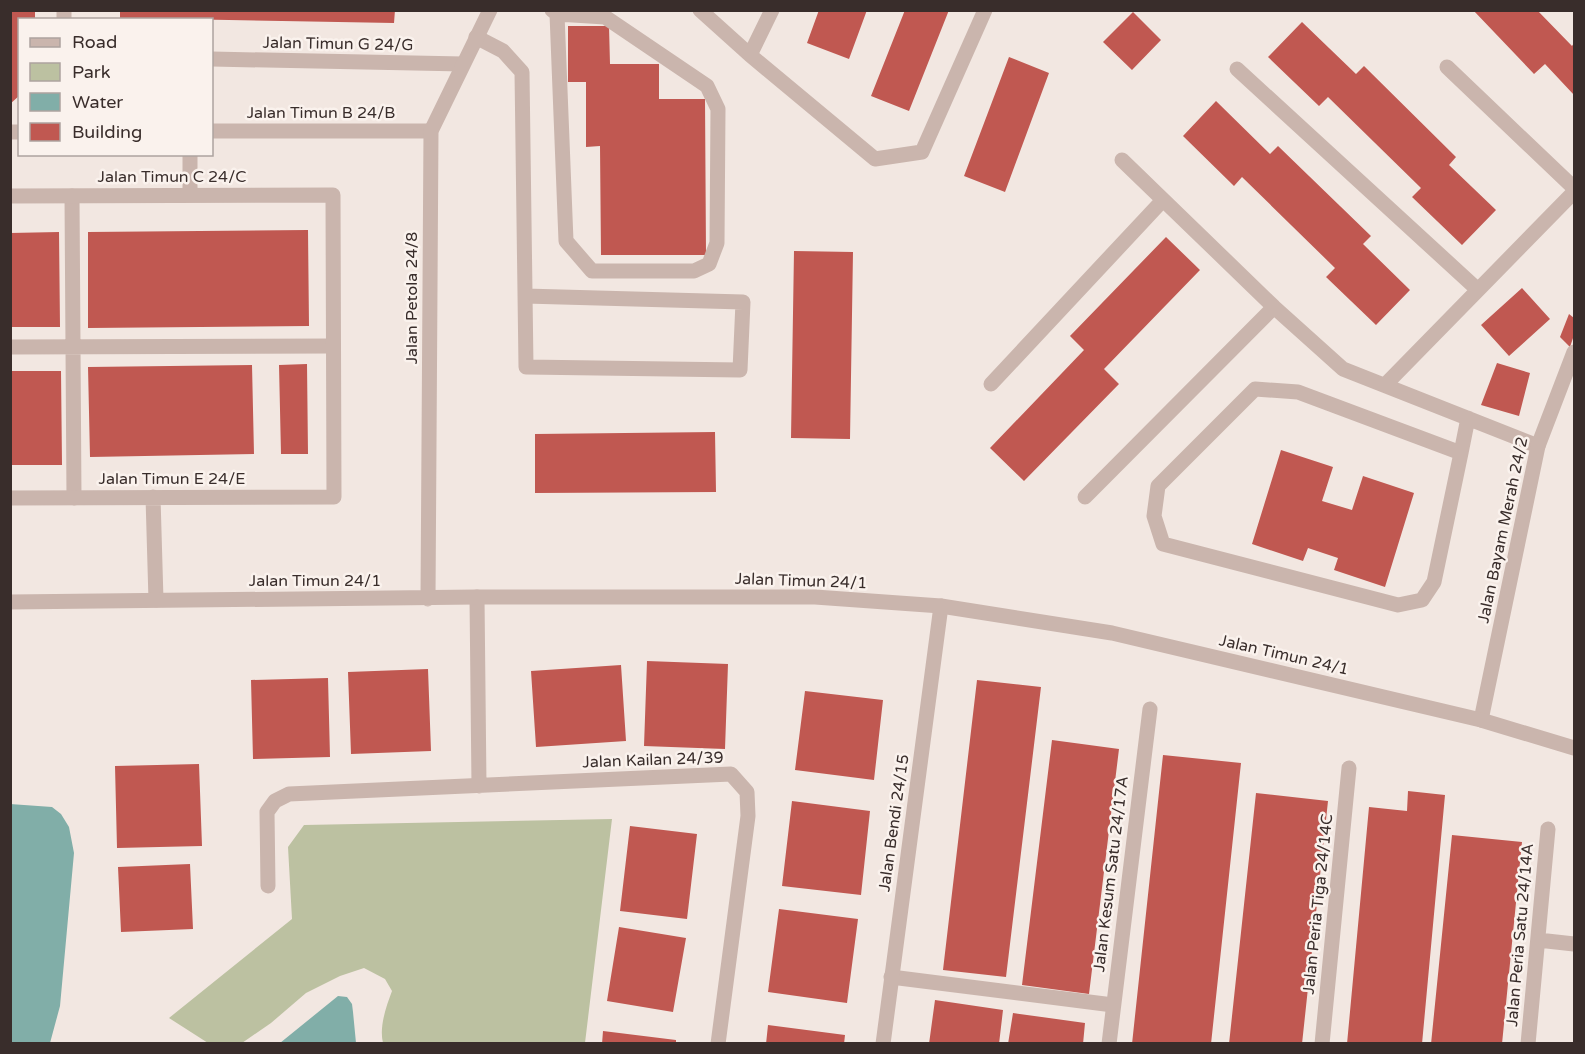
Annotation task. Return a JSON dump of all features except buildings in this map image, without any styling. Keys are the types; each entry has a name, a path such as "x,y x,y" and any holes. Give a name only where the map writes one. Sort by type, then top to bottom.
{"street":[{"name":"Jalan Petola 24/8","path":"429,598 431,131 490,10"},
{"path":"700,10 750,55 875,159 922,152 985,10"},
{"path":"750,55 772,10"},
{"path":"554,12 605,17 707,86 718,109 717,243 709,264 694,272 592,271 566,241 554,12"},
{"path":"476,37 503,51 522,72 525,296 526,367 740,370 743,302 525,296"},
{"name":"Jalan Timun G 24/G","path":"213,59 463,64"},
{"path":"1385,385 1575,190 1447,68"},
{"path":"1237,69 1478,290"},
{"name":"Jalan Timun B 24/B","path":"213,131 431,131"},
{"path":"190,156 190,195"},
{"path":"1122,160 1274,307 1343,369 1538,446"},
{"name":"Jalan Timun C 24/C","path":"10,196 333,195 333,346"},
{"path":"72,196 74,498"},
{"path":"991,384 1164,201"},
{"path":"1085,498 1274,307"},
{"path":"10,347 333,346"},
{"name":"Jalan Timun E 24/E","path":"10,498 334,497 333,346"},
{"name":"Jalan Bayam Merah 24/2","path":"1481,720 1538,446 1575,352"},
{"path":"1461,453 1298,392 1255,389 1158,486 1154,516 1163,544 1398,605 1422,600 1434,582 1461,453 1468,418"},
{"path":"153,497 156,600"},
{"path":"477,597 479,786"},
{"name":"Jalan Timun 24/1","path":"10,602 477,597 814,597 941,606 1112,633 1481,720 1575,748"},
{"name":"Jalan Bendi 24/15","path":"883,1044 941,606"},
{"name":"Jalan Kesum Satu 24/17A","path":"1109,1044 1150,710"},
{"name":"Jalan Peria Tiga 24/14C","path":"1322,1044 1349,768"},
{"name":"Jalan Kailan 24/39","path":"268,886 267,812 275,801 289,795 731,774 747,792 748,816 718,1044"},
{"name":"Jalan Peria Satu 24/14A","path":"1528,1044 1548,829"},
{"path":"1538,940 1575,944"},
{"path":"891,977 1113,1005"}],"green space":[{"path":"612,819 585,1043 383,1043 385,1010 392,991 385,979 364,968 340,976 306,993 271,1023 242,1043 208,1043 169,1018 292,919 288,847 304,825"}],"water":[{"path":"10,804 52,807 61,814 69,827 74,853 60,1006 50,1043 11,1043"},
{"path":"338,996 347,997 352,1004 356,1043 280,1043"}]}
